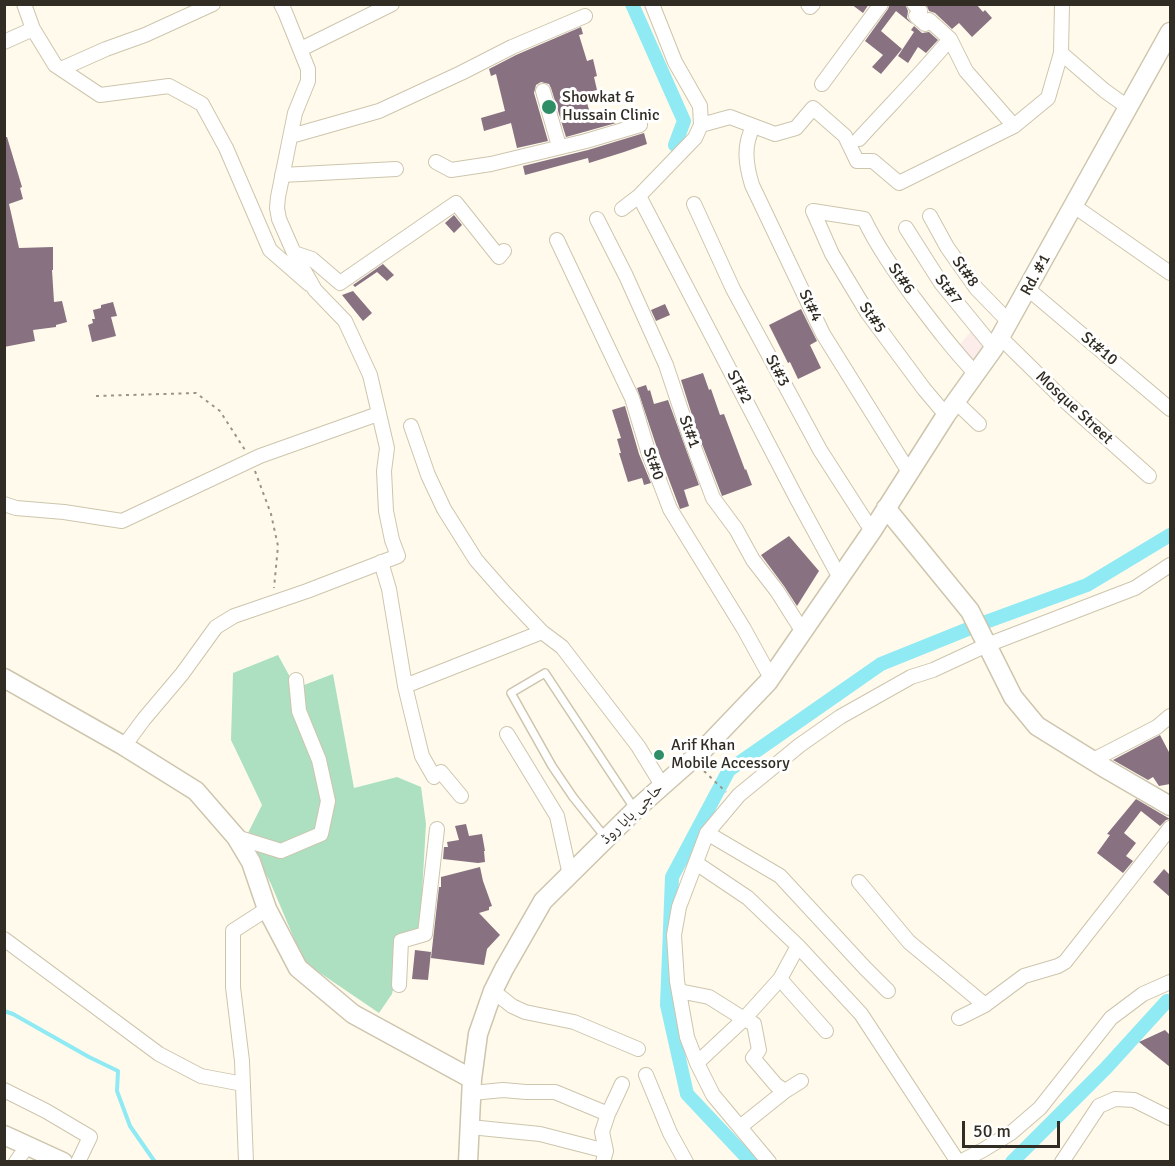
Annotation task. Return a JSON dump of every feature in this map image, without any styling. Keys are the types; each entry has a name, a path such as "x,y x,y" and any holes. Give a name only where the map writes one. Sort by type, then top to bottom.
{"main road":[{"name":"Rd. #1","path":"886,508 1001,336 1170,32"},
{"name":"حاجی بابا روڈ","path":"468,1161 472,1086 478,1034 493,991 543,902 635,810 704,748 771,678 886,508"},
{"path":"886,508 968,609 1013,697 1037,726 1170,806"},
{"path":"4,678 124,746 196,791 236,837 251,862 267,909 298,968 353,1014 472,1086"},
{"path":"4,1135 63,1161"}],"street":[{"path":"24,4 33,29 55,65 100,95 169,87 202,104 226,148 270,249 345,321 370,375 387,448 384,471 386,511 398,556 307,591 234,615 216,627 182,674 124,746"},
{"path":"62,69 213,4"},
{"path":"280,4 301,49 308,69 308,81 295,113 277,208 279,219 294,253 315,290"},
{"path":"301,49 392,4"},
{"path":"622,209 639,195 695,138 701,126 700,106 675,62 652,4"},
{"path":"808,4 810,7 813,4"},
{"path":"822,84 881,4"},
{"path":"914,4 920,11 916,16 926,24 929,20 950,39 966,71 1014,126"},
{"path":"701,126 730,117 775,134 796,128 813,108 845,136 857,161 873,161 899,183 1014,126 1048,98 1061,53 1062,4"},
{"path":"291,136 379,111 512,47 585,15"},
{"path":"4,42 33,29"},
{"path":"860,139 950,39"},
{"path":"1061,53 1105,91 1129,108"},
{"path":"543,90 559,146"},
{"path":"436,162 451,170 491,164 586,141 640,125"},
{"name":"St#4","path":"753,127 748,138 747,166 752,185 823,334 909,472"},
{"path":"282,175 396,169"},
{"name":"ST#2","path":"639,195 840,578"},
{"path":"294,253 312,259 340,284 456,203 499,257 504,251"},
{"name":"St#3","path":"694,204 733,289 820,450 872,531"},
{"path":"1074,206 1170,273"},
{"name":"St#6","path":"813,211 864,219 872,237 920,307 958,356 976,374"},
{"name":"St#5","path":"813,211 832,254 867,312 924,389 951,409 979,424"},
{"name":"St#8","path":"930,216 947,247 976,288 1001,336"},
{"name":"St#1","path":"597,219 626,276 666,365 713,498 736,529 753,560 803,632"},
{"name":"St#7","path":"906,228 941,283 1001,336"},
{"name":"St#0","path":"557,240 632,398 648,451 670,509 744,629 771,678"},
{"name":"St#10","path":"1028,289 1170,409"},
{"name":"Mosque Street","path":"1001,336 1065,401 1149,476"},
{"path":"4,504 16,508 64,512 122,521 260,456 378,414"},
{"path":"411,426 428,475 444,509 476,560 542,632 562,647 638,746 662,785"},
{"path":"381,562 389,589 405,686 422,756 437,774 461,796"},
{"path":"769,1161 713,1095 687,1037 679,991 674,935 679,907 707,833 739,795 800,745 840,717 911,677 933,670 986,643 1135,588 1170,566"},
{"path":"405,686 542,632"},
{"path":"236,837 281,851 321,834 327,801 319,760 299,711 296,680"},
{"path":"1093,760 1157,727 1170,716"},
{"path":"507,734 557,816 570,875"},
{"path":"959,1018 985,1005 1024,976 1065,962 1170,828"},
{"path":"399,985 400,941 425,934 437,829"},
{"path":"707,833 780,876 888,991"},
{"path":"696,863 748,898 798,946 861,1014 959,1161 1011,1133 1041,1108 1111,1018 1143,994 1170,982"},
{"path":"859,882 909,942 985,1005"},
{"path":"246,1161 243,1084 233,987 233,931 267,909"},
{"path":"4,939 159,1054 201,1076 243,1084"},
{"path":"697,1063 744,1019 780,979 798,946"},
{"path":"780,979 826,1031"},
{"path":"493,991 512,1006 525,1012 574,1022 638,1049"},
{"path":"679,991 709,997 754,1024 759,1050 753,1058 776,1085 785,1091"},
{"path":"646,1075 670,1133 686,1161"},
{"path":"740,1127 801,1081"},
{"path":"470,1127 540,1134 604,1156 603,1132 608,1114 622,1084"},
{"path":"472,1086 526,1092 555,1092 608,1114"},
{"path":"4,1090 90,1137 78,1161"},
{"path":"1062,1161 1099,1106 1115,1099 1134,1100 1170,1118"},
{"path":"16,1161 27,1145"}],"lane":[{"path":"606,839 552,766 511,693 545,674 635,810"}],"path":[{"path":"699,765 728,793"}],"shaded area":[{"path":"973,329 986,341 971,367 956,349"}],"green space":[{"path":"278,655 296,688 333,674 354,788 397,777 421,787 426,824 420,929 395,936 395,981 392,994 379,1013 304,962 271,884 253,849 245,839 262,805 231,740 233,673"}],"building":[{"path":"851,4 869,4 863,13"},
{"path":"890,4 905,4 908,11 907,18 912,24 896,11 881,31 902,49 881,74 872,67 883,55 865,41"},
{"path":"926,4 976,4 992,18 972,37 959,23 952,29 935,13 929,11"},
{"path":"914,26 922,33 929,32 938,40 926,53 918,47 908,63 898,56 914,32 911,30"},
{"path":"581,27 583,34 579,35 587,61 593,59 597,76 594,77 597,90 584,93 593,123 615,117 616,123 566,137 551,88 549,84 541,82 536,85 534,93 548,141 517,148 511,123 484,131 481,118 505,111 496,74 491,76 489,69"},
{"path":"644,133 647,144 589,163 588,158 525,175 523,166"},
{"path":"4,137 7,137 22,187 20,188 23,199 9,204 19,248 53,247 54,302 62,301 67,322 56,325 56,327 33,330 35,341 4,347"},
{"path":"454,215 462,225 454,233 445,223"},
{"path":"383,264 394,275 387,281 377,272 355,287 353,285"},
{"path":"353,291 372,313 363,321 342,295"},
{"path":"113,302 117,316 111,317 116,336 92,342 88,325 93,323 92,319 95,319 93,310"},
{"path":"665,304 670,315 656,321 651,310"},
{"path":"801,309 817,341 810,345 821,368 798,379 769,325"},
{"path":"703,373 720,415 724,414 752,485 722,496 697,431 681,380"},
{"path":"646,385 654,404 668,400 699,485 684,490 689,506 680,509 637,388"},
{"path":"625,406 639,454 651,483 644,485 642,478 628,482 619,453 621,453 617,439 621,438 612,410"},
{"path":"789,536 819,571 797,606 761,555"},
{"path":"1160,735 1170,754 1170,784 1159,786 1153,777 1148,780 1113,760"},
{"path":"1136,799 1170,819 1160,826 1141,811 1124,833 1136,843 1126,856 1133,861 1123,873 1097,853 1110,835 1107,834"},
{"path":"466,824 469,836 482,834 485,862 443,859 444,847 448,847 447,842 459,840 455,826"},
{"path":"480,867 492,906 489,910 479,913 500,935 487,949 484,965 431,958 441,877"},
{"path":"1164,869 1170,875 1170,897 1153,882"},
{"path":"415,950 431,952 428,980 412,979"},
{"path":"1165,1030 1170,1035 1170,1067 1139,1042"}],"waterway":[{"path":"632,4 684,121 675,145"},
{"path":"751,1162 687,1094 667,1005 672,877 729,770 881,664 1087,585 1170,535"},
{"path":"1012,1162 1106,1068 1167,1001 1170,1002"},
{"path":"4,1011 118,1071 117,1091 130,1126 155,1162"}],"place":[{"name":"Showkat & Hussain Clinic","path":"549,107"},
{"name":"Arif Khan Mobile Accessory","path":"659,755"}]}
